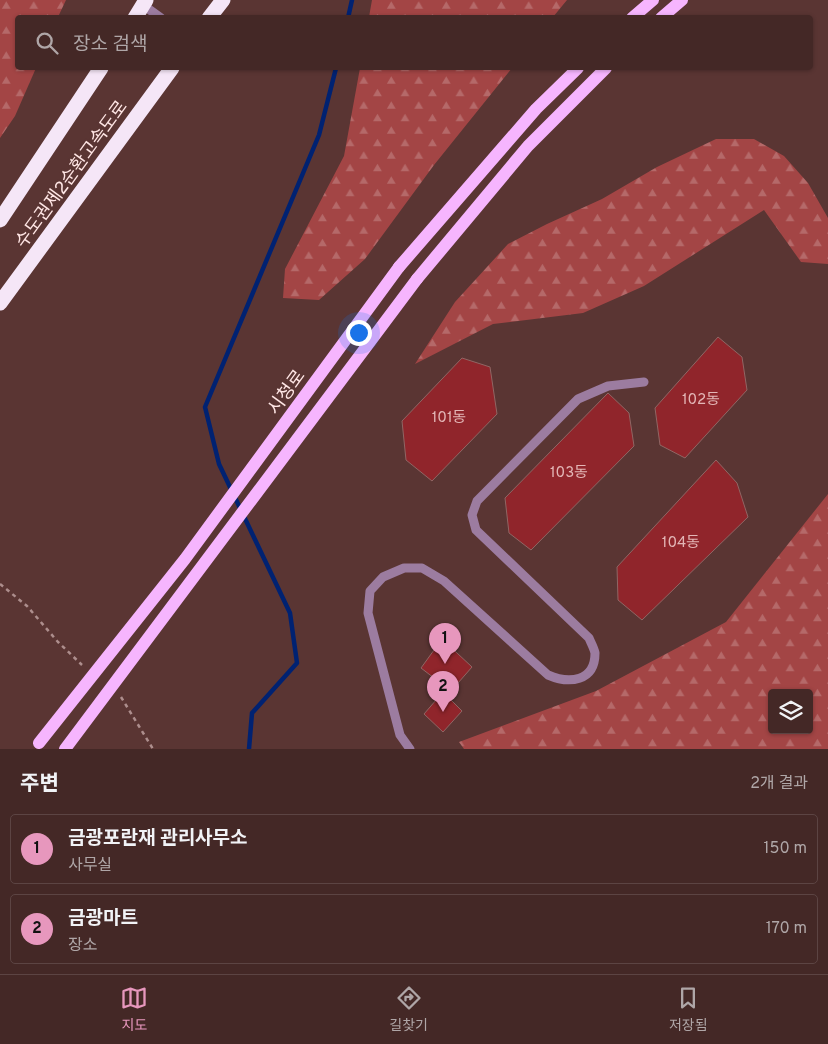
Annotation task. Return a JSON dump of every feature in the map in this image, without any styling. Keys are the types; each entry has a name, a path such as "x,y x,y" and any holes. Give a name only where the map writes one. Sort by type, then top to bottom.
{"highway":[{"path":"211,15 222,0"},
{"name":"수도권제2순환고속도로","path":"0,220 101,70"},
{"name":"수도권제2순환고속도로","path":"0,303 171,70"}],"main road":[{"path":"636,15 653,0"},
{"path":"664,15 682,0"},
{"name":"시청로","path":"37,746 185,559 399,267 529,116 576,70"},
{"name":"시청로","path":"65,749 417,278 528,146 604,70"}],"lane":[{"path":"141,8 155,15"},
{"path":"410,749 400,736 368,613 370,591 383,577 404,568 422,568 444,581 548,675 558,679 574,681 585,675 593,664 595,652 589,638 476,530 472,515 477,501 578,399 608,386 644,382"}],"path":[{"path":"0,584 27,606 58,642 88,670"},
{"path":"119,693 153,749"}],"green space":[{"path":"0,0 66,0 59,15 15,15 15,70 35,70 15,116 0,138"},
{"path":"372,0 567,0 555,15 369,15"},
{"path":"360,70 510,70 434,165 365,259 319,300 283,298 285,269 344,156"},
{"path":"716,139 754,139 784,156 808,183 828,218 828,264 801,262 764,210 644,286 583,313 493,324 415,364 455,302 508,244 602,199 657,167"},
{"path":"828,494 828,749 464,749 459,742 596,691 726,622"}],"building":[{"path":"718,337 742,357 747,390 685,458 660,445 655,408"},
{"path":"462,358 490,367 497,414 432,481 406,460 402,421"},
{"path":"608,393 629,413 634,446 531,550 509,533 505,498"},
{"path":"716,460 737,483 748,517 642,620 618,600 617,567"},
{"path":"442,639 472,667 451,691 421,668"},
{"path":"443,692 462,711 443,732 424,714"}],"waterway":[{"path":"349,15 352,0"},
{"path":"249,749 252,713 297,663 290,613 219,464 205,407 319,135 335,70"}],"place":[{"name":"금광포란재 관리사무소","path":"445,664"},
{"name":"금광마트","path":"443,712"}]}
